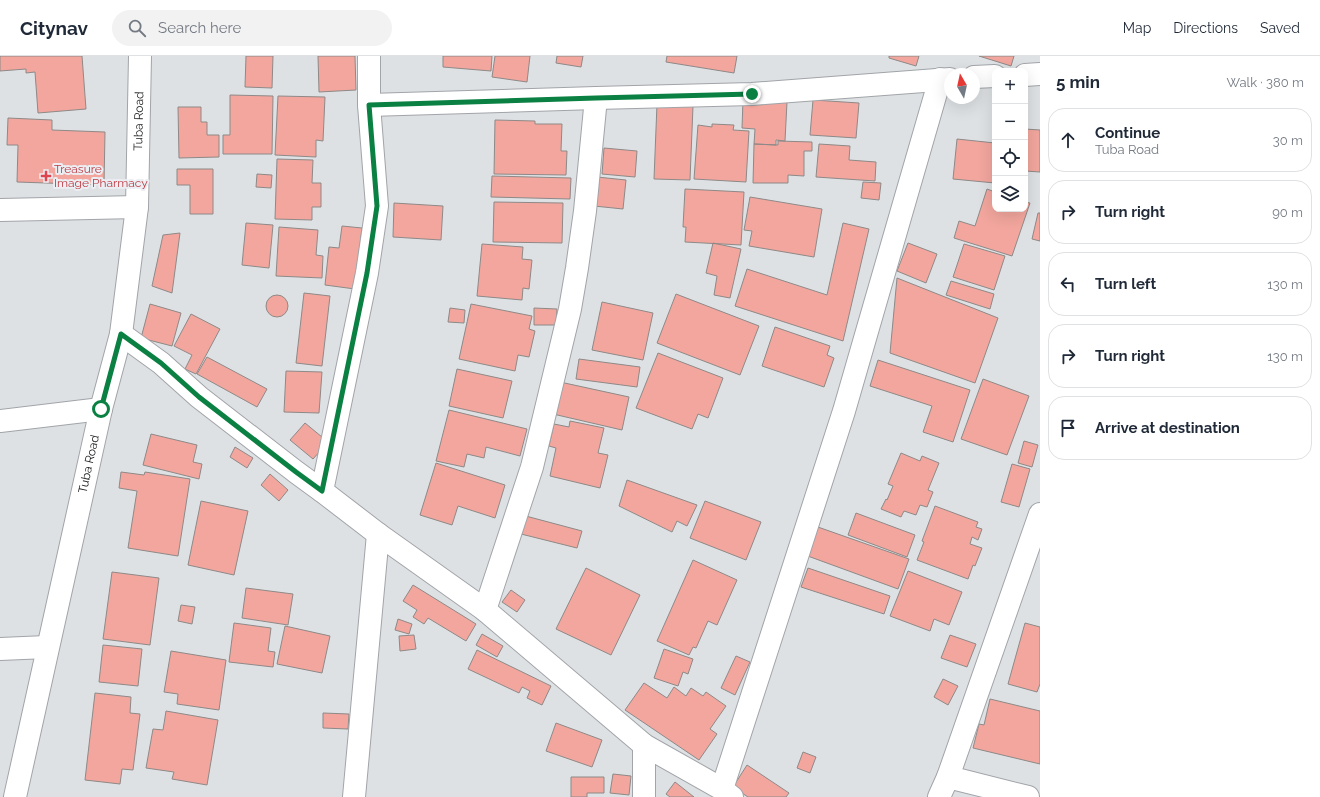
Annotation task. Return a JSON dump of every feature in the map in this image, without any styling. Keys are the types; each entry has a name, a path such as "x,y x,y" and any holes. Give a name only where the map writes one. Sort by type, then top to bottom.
{"street":[{"name":"Tuba Road","path":"15,797 47,647 101,409 121,334 137,207 140,56"},
{"path":"322,491 367,273 377,206 369,105 369,56"},
{"path":"1028,74 1040,74"},
{"path":"980,77 992,76"},
{"path":"369,105 752,94 944,79"},
{"path":"121,334 161,363 199,397 296,472 378,534 485,610 644,745 727,793 944,82"},
{"path":"485,610 532,466 570,309 578,268 596,98"},
{"path":"0,210 137,207"},
{"path":"0,421 101,409"},
{"path":"939,797 948,777 1040,514"},
{"path":"354,797 378,534"},
{"path":"0,649 47,647"},
{"path":"644,745 644,797"},
{"path":"948,777 1028,797"}],"building":[{"path":"0,56 82,56 86,109 38,113 35,72 26,73 26,69 0,71"},
{"path":"246,56 273,56 272,88 245,87"},
{"path":"318,56 355,56 356,90 319,92"},
{"path":"443,56 492,56 491,71 443,67"},
{"path":"495,56 530,56 527,82 492,77"},
{"path":"557,56 583,56 581,67 556,63"},
{"path":"667,56 737,56 734,73 666,62"},
{"path":"889,56 919,56 916,66 889,58"},
{"path":"979,56 1014,56 1011,66"},
{"path":"230,95 273,96 272,154 223,154 223,135 230,135"},
{"path":"278,96 325,97 323,141 316,140 316,157 275,155"},
{"path":"743,100 787,102 785,141 776,140 776,145 754,144 755,129 742,128"},
{"path":"813,100 859,103 856,138 810,135"},
{"path":"657,104 693,106 690,180 654,179"},
{"path":"178,107 201,107 201,122 207,122 207,135 219,135 219,157 179,158"},
{"path":"8,118 52,120 52,130 105,132 104,185 17,182 18,145 7,145"},
{"path":"495,120 535,121 535,124 562,124 561,151 567,151 566,175 494,174"},
{"path":"712,124 734,125 733,130 749,131 746,182 694,179 698,125 712,127"},
{"path":"1028,129 1040,130 1040,172 1028,171"},
{"path":"957,139 992,143 992,183 953,179"},
{"path":"778,141 812,142 812,151 804,151 804,176 788,175 788,183 753,183 754,144 778,145"},
{"path":"819,144 850,146 849,160 876,162 875,181 816,177"},
{"path":"604,148 637,151 635,177 602,174"},
{"path":"277,159 313,160 312,183 321,183 321,207 312,207 312,220 275,219"},
{"path":"177,169 213,169 213,214 190,214 190,185 177,185"},
{"path":"257,174 272,175 271,188 256,187"},
{"path":"492,176 571,178 570,199 491,197"},
{"path":"597,177 626,180 623,209 594,206"},
{"path":"863,182 881,183 879,200 861,198"},
{"path":"685,189 744,192 741,245 685,242 686,227 683,227"},
{"path":"987,189 992,191 992,212 1027,212 1012,256 954,238 959,221 975,226"},
{"path":"750,197 822,209 814,257 749,246 752,231 744,230"},
{"path":"494,202 563,203 562,243 493,242"},
{"path":"394,203 443,206 441,240 393,237"},
{"path":"1038,213 1040,213 1040,241 1032,239"},
{"path":"246,223 273,225 269,268 242,265"},
{"path":"843,223 869,229 843,341 735,306 747,269 827,295"},
{"path":"342,226 362,228 355,289 325,285 329,247 339,248"},
{"path":"279,227 318,230 316,255 323,256 322,278 276,276"},
{"path":"180,233 172,293 152,286 163,235"},
{"path":"713,243 741,249 730,298 714,295 717,276 706,273"},
{"path":"908,243 937,254 926,283 897,271"},
{"path":"482,244 523,247 522,259 532,260 529,289 523,288 522,300 477,296"},
{"path":"964,244 1005,256 994,290 953,277"},
{"path":"897,278 998,318 975,383 890,353"},
{"path":"951,281 994,294 990,309 946,295"},
{"path":"304,293 330,296 322,366 296,363"},
{"path":"676,294 759,326 740,375 657,343"},
{"path":"277,295 285,298 288,306 285,314 277,317 269,314 266,306 269,298"},
{"path":"602,302 653,313 643,360 592,350"},
{"path":"150,304 181,313 172,346 141,338"},
{"path":"471,304 532,316 529,329 535,331 529,357 518,355 515,371 459,359"},
{"path":"450,308 465,310 464,323 448,322"},
{"path":"534,308 557,309 556,325 534,325"},
{"path":"191,314 220,329 196,374 185,369 192,355 174,346"},
{"path":"775,327 830,346 827,355 834,358 824,387 762,366"},
{"path":"658,353 723,378 708,418 698,414 692,429 636,408"},
{"path":"207,357 267,389 257,407 197,374"},
{"path":"579,359 640,367 637,387 576,379"},
{"path":"878,360 970,390 953,442 923,432 932,406 870,386"},
{"path":"457,369 512,381 503,418 449,406"},
{"path":"286,371 322,372 319,413 284,412"},
{"path":"983,379 1029,396 1007,455 961,439"},
{"path":"560,382 629,397 622,430 553,414"},
{"path":"449,410 527,429 520,456 486,447 484,458 467,454 464,467 436,461"},
{"path":"570,421 604,428 598,453 608,455 600,488 550,476 556,448 549,446 554,424 569,427"},
{"path":"305,423 328,442 313,459 290,440"},
{"path":"151,434 197,445 193,462 202,464 199,479 143,465"},
{"path":"1024,441 1038,445 1032,467 1018,463"},
{"path":"235,447 253,458 247,468 230,457"},
{"path":"901,453 920,461 922,456 939,463 928,490 933,492 927,507 920,505 916,515 904,511 901,517 881,509 893,486 888,484"},
{"path":"436,463 505,485 495,518 458,506 452,525 420,515"},
{"path":"1012,464 1030,469 1019,507 1001,502"},
{"path":"121,472 144,475 145,472 190,479 178,556 128,548 137,491 119,488"},
{"path":"270,474 288,490 279,501 261,485"},
{"path":"627,480 697,505 687,526 677,521 672,532 619,506"},
{"path":"201,501 248,511 234,575 188,565"},
{"path":"705,501 761,522 746,560 690,538"},
{"path":"935,506 978,522 976,527 982,529 978,540 972,537 970,544 982,548 975,566 973,565 968,579 917,560 924,542 922,541"},
{"path":"856,513 915,535 907,557 848,535"},
{"path":"522,515 582,531 577,548 517,533"},
{"path":"815,526 909,559 898,589 805,555"},
{"path":"693,560 737,580 717,625 708,621 696,648 693,647 689,655 657,641"},
{"path":"586,568 640,595 611,655 556,629"},
{"path":"808,568 890,596 884,614 801,587"},
{"path":"908,571 962,592 949,625 934,619 930,631 890,616"},
{"path":"112,572 159,578 150,645 103,639"},
{"path":"413,585 476,624 466,641 428,618 424,624 413,617 417,610 403,601"},
{"path":"246,588 293,594 288,625 242,618"},
{"path":"511,590 525,600 517,612 502,602"},
{"path":"181,605 195,607 192,624 178,621"},
{"path":"398,619 412,624 409,634 395,630"},
{"path":"234,623 271,628 268,651 275,652 273,667 229,662"},
{"path":"1025,623 1040,627 1040,684 1037,692 1008,684"},
{"path":"285,626 330,636 322,673 277,664"},
{"path":"482,634 503,646 497,657 476,645"},
{"path":"414,635 416,649 400,651 399,636"},
{"path":"950,635 976,644 967,667 941,658"},
{"path":"103,645 142,649 138,686 99,682"},
{"path":"664,649 693,659 688,674 683,672 678,686 654,678"},
{"path":"477,650 551,686 542,705 527,698 530,691 522,687 519,693 468,669"},
{"path":"171,651 226,660 219,710 177,704 178,694 164,692"},
{"path":"736,656 750,662 735,695 721,688"},
{"path":"943,679 958,686 948,705 934,697"},
{"path":"644,683 667,698 674,687 686,696 691,688 703,696 706,692 726,706 710,729 717,734 699,760 625,710"},
{"path":"95,693 131,697 130,713 140,714 133,770 122,769 120,784 85,780"},
{"path":"990,699 1040,711 1040,764 973,748 979,724 984,725"},
{"path":"166,711 218,720 207,785 172,779 174,772 146,768 153,729 163,730"},
{"path":"323,713 349,714 348,729 323,728"},
{"path":"556,723 602,740 592,767 546,751"},
{"path":"803,752 816,757 810,773 797,768"},
{"path":"747,765 789,793 786,797 748,797 733,787"},
{"path":"613,774 631,776 629,795 610,793"},
{"path":"571,777 604,777 604,793 587,793 587,797 571,797"},
{"path":"675,782 694,797 670,797 666,794"}],"place":[{"name":"Treasure Image Pharmacy","path":"46,176"}],"route":[{"path":"101,409 121,334 161,363 199,397 322,491 367,273 377,206 369,105 752,94"}]}
